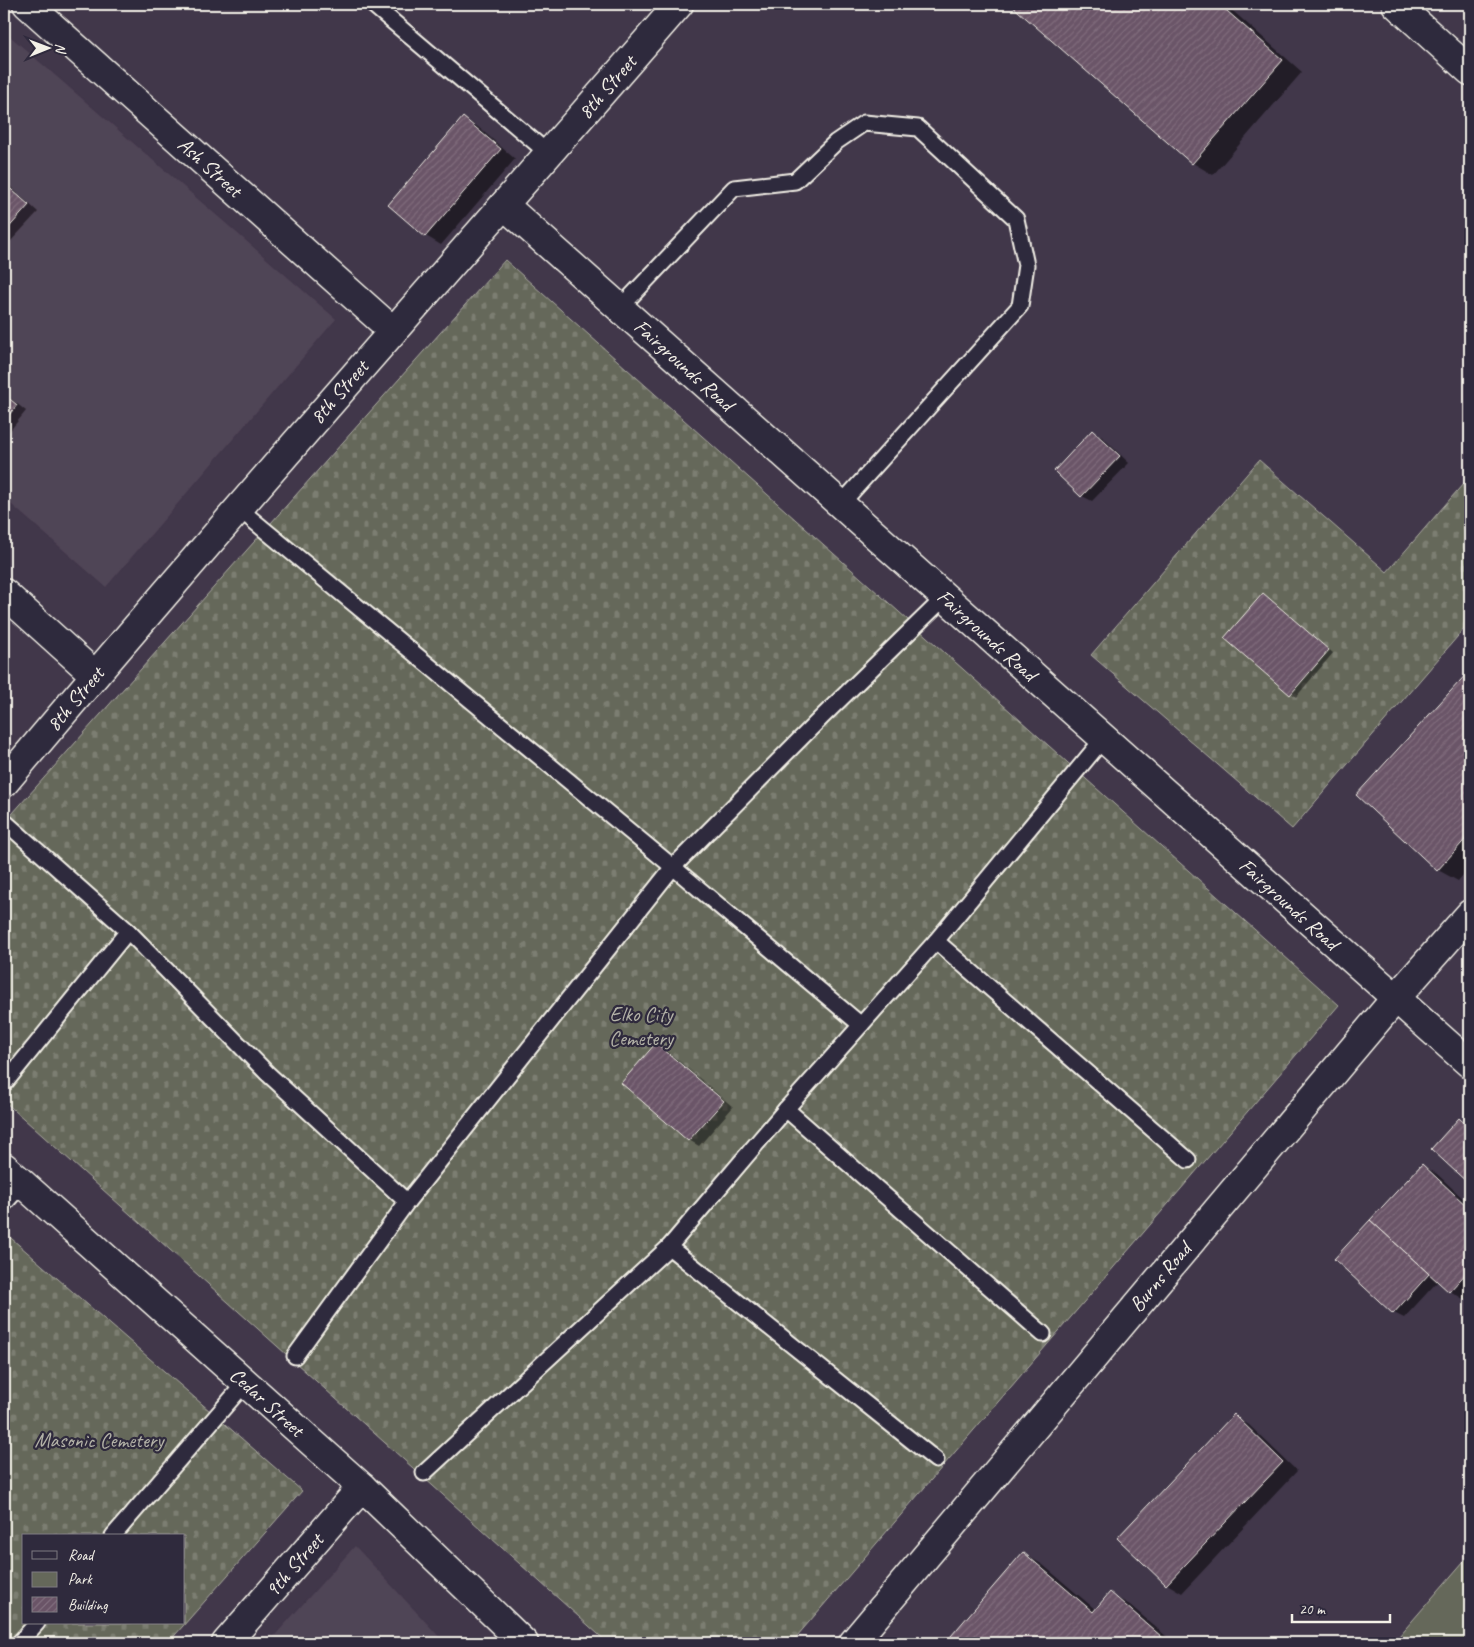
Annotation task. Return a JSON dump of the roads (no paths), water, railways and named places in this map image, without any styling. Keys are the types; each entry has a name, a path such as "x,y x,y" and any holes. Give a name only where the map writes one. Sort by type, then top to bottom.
{"street":[{"name":"Ash Street","path":"28,4 392,330"},
{"name":"8th Street","path":"4,784 95,675 392,330 549,154 679,4"},
{"path":"1396,4 1470,71"},
{"name":"Fairgrounds Road","path":"504,205 1470,1064"},
{"path":"4,593 95,675"},
{"name":"Burns Road","path":"853,1643 1395,998 1470,914"},
{"name":"Cedar Street","path":"13,1175 362,1487 524,1643"},
{"name":"9th Street","path":"226,1643 362,1487"}],"lane":[{"path":"372,4 549,154"},
{"path":"620,308 734,188 795,181 836,142 864,123 918,128 1016,219 1026,266 1020,306 840,505"},
{"path":"238,508 673,867 861,1025"},
{"path":"294,1356 407,1202 673,867 945,597"},
{"path":"424,1473 669,1248 786,1109 936,941 1104,739"},
{"path":"4,821 128,931 267,1073 407,1202"},
{"path":"4,1084 128,931"},
{"path":"936,941 1188,1160"},
{"path":"786,1109 1043,1334"},
{"path":"4,1204 13,1175"},
{"path":"669,1248 936,1460"},
{"path":"115,1534 246,1382"},
{"path":"19,1643 36,1624"}],"park label":[{"name":"Elko City Cemetery","path":"641,1026"},
{"name":"Masonic Cemetery","path":"99,1440"}]}
